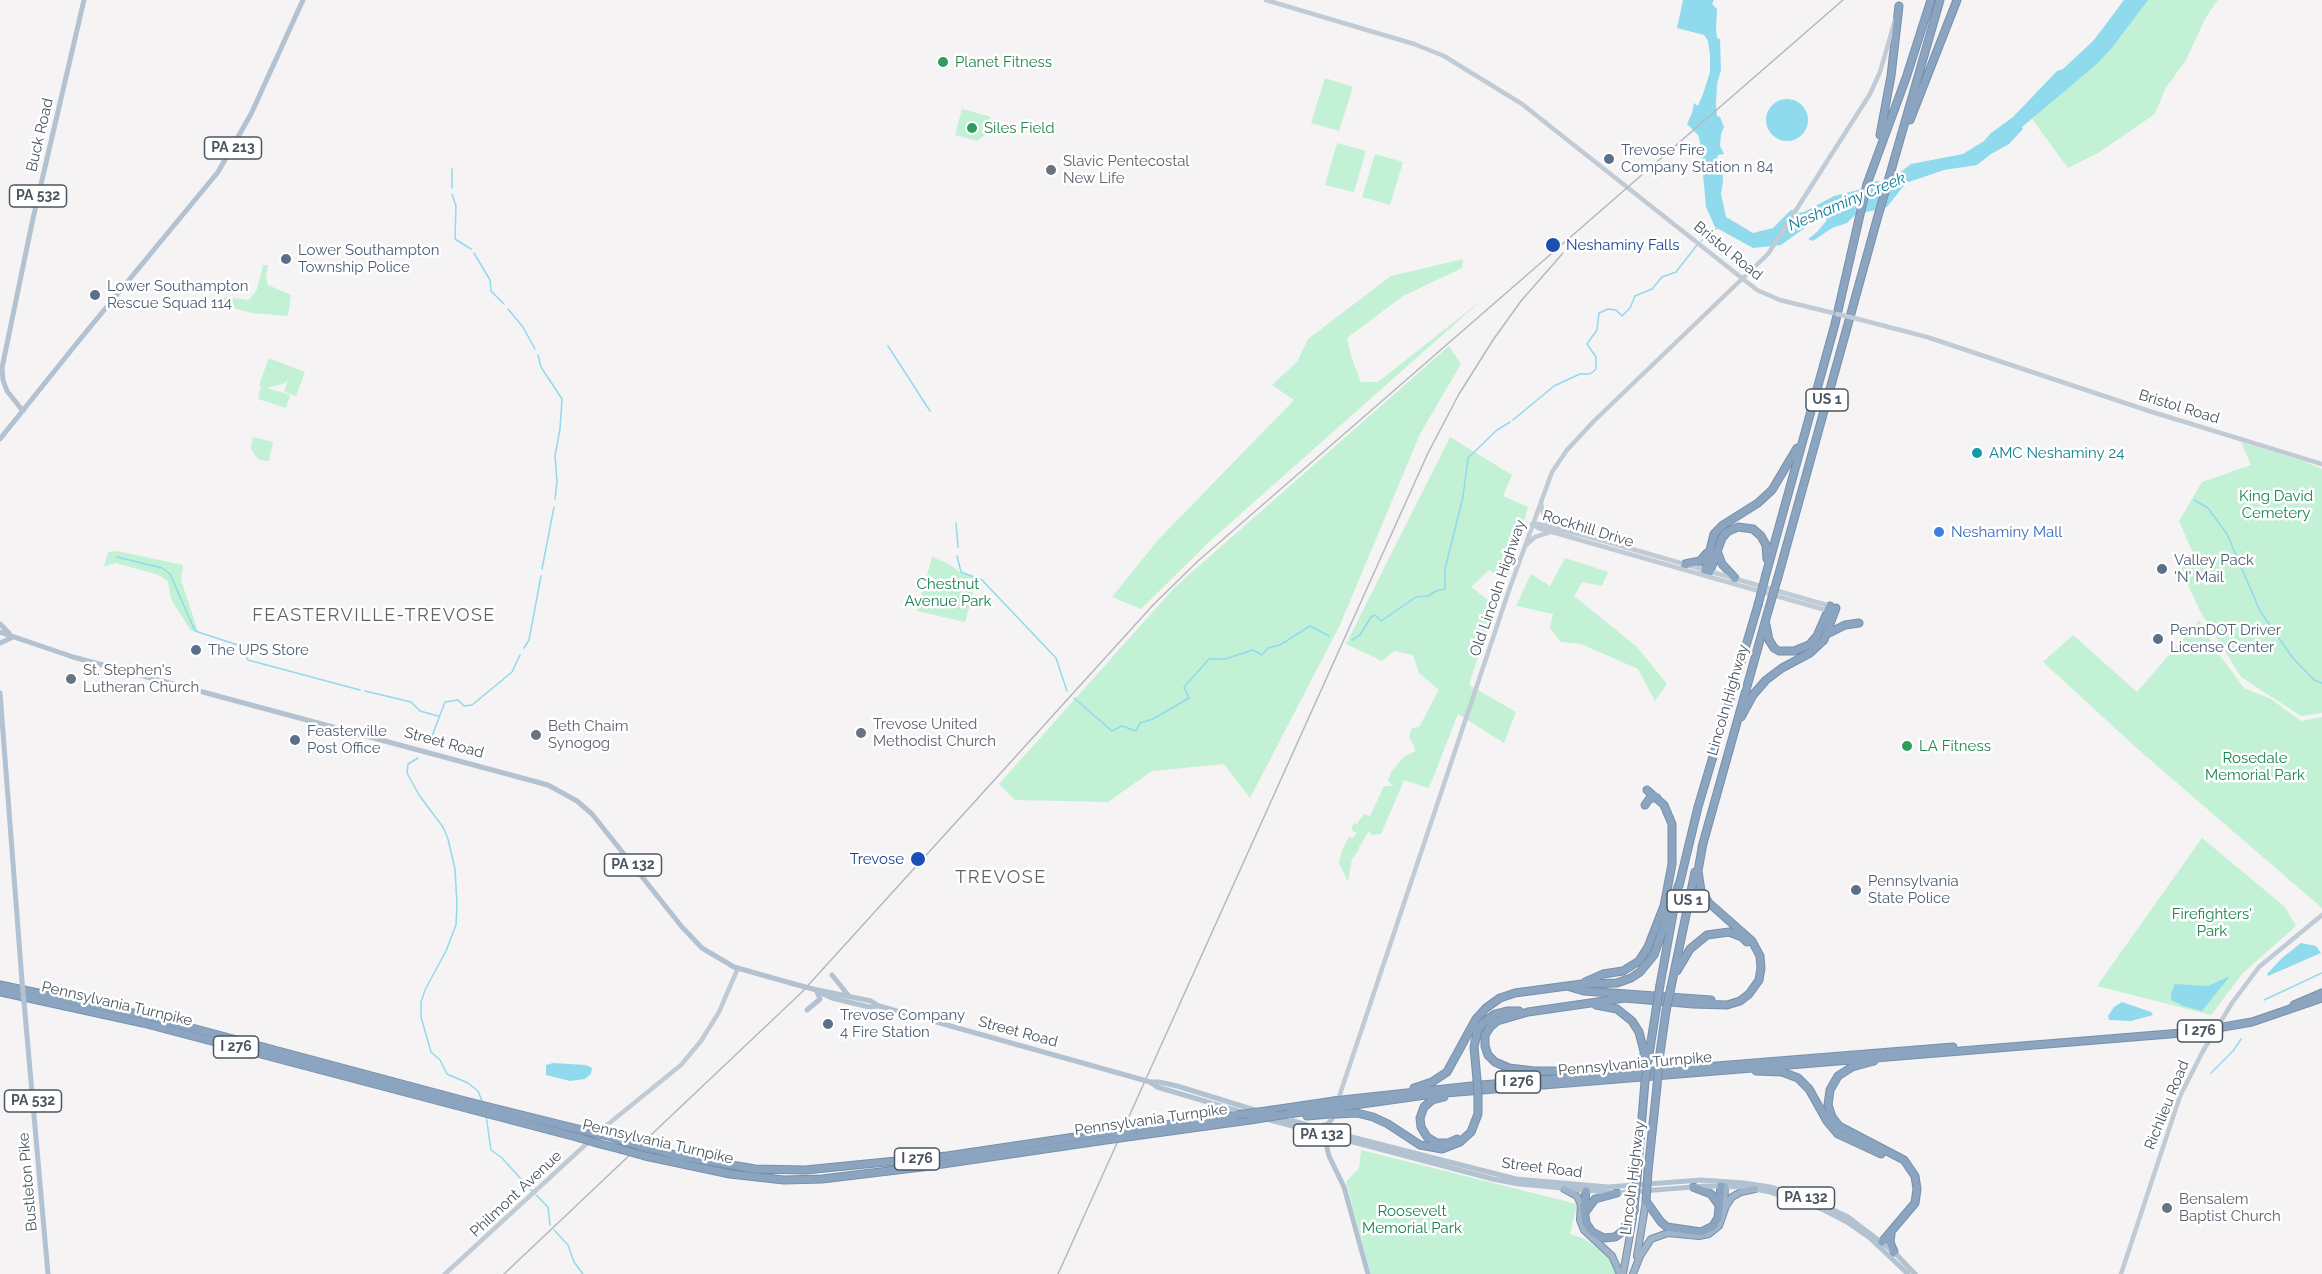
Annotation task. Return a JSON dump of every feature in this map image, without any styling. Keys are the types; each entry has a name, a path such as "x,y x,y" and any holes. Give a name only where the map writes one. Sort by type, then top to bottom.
{"highway":[{"name":"US 1","path":"1873,164 1906,78 1931,0"},
{"name":"US 1","path":"1900,145 1940,0"},
{"path":"1900,145 1957,0"},
{"path":"1873,164 1888,96 1900,3"},
{"name":"Lincoln Highway","path":"1633,1274 1646,1201 1659,1060 1666,1011 1688,900 1876,223 1900,145"},
{"name":"Lincoln Highway","path":"1622,1274 1634,1211 1644,1084 1679,884 1697,811 1758,605 1835,324 1873,164"},
{"path":"1707,573 1713,551 1714,534 1758,503 1772,490 1803,438"},
{"path":"1685,564 1700,561 1713,551 1731,530 1743,526 1753,529 1766,545 1766,574"},
{"path":"1713,551 1735,578"},
{"path":"1768,611 1766,632 1769,640 1774,648 1787,652 1809,645 1817,636 1832,609"},
{"path":"1734,730 1753,695 1766,680 1817,648 1827,634 1832,609"},
{"path":"1827,634 1845,625 1859,623"},
{"path":"1582,984 1603,974 1630,968 1645,952 1657,928 1669,885 1673,842 1670,816 1657,798 1647,790"},
{"path":"1645,805 1650,798 1657,798"},
{"path":"1474,1080 1474,1042 1481,1025 1499,1013 1528,1012 1624,998 1727,1005 1740,1001 1753,990 1761,975 1760,956 1752,940 1703,895 1699,887 1698,871 1703,843"},
{"path":"1385,1094 1429,1084 1443,1075 1454,1061 1474,1023 1486,1008 1503,997 1582,984 1622,982 1636,976 1656,949 1679,884"},
{"path":"1567,986 1584,991 1726,1000 1742,994 1753,983 1757,968 1754,952 1746,940 1738,935 1724,932 1712,933 1700,940 1686,955 1671,987"},
{"name":"Pennsylvania Turnpike","path":"0,985 147,1016 470,1106"},
{"name":"Pennsylvania Turnpike","path":"0,992 143,1023 470,1106 645,1156 726,1174 784,1180 822,1179 922,1167 1237,1115 1335,1109 1726,1070 2208,1030 2266,1018 2322,998"},
{"name":"Pennsylvania Turnpike","path":"1335,1109 1385,1094 1647,1070 2202,1027 2264,1014 2322,993"},
{"path":"1528,1012 1500,1020 1486,1032 1485,1049 1499,1065 1526,1071 1647,1070 1641,1037 1629,1017 1612,1007 1581,1005"},
{"path":"1272,1114 1291,1116 1335,1109 1379,1119 1420,1145 1442,1149 1456,1145 1471,1132 1478,1114 1469,1047 1474,1023"},
{"path":"1880,1242 1910,1211 1917,1197 1917,1182 1912,1169 1900,1158 1839,1126 1830,1112 1828,1097 1838,1076 1852,1067 1930,1053"},
{"path":"1726,1070 1782,1072 1798,1078 1809,1089 1827,1121 1839,1134 1905,1167 1912,1180 1911,1202 1880,1242"},
{"path":"1477,1095 1472,1122 1461,1136 1451,1142 1443,1143 1434,1142 1425,1135 1420,1118 1430,1101 1477,1095"},
{"name":"Pennsylvania Turnpike","path":"497,1113 586,1131 727,1165 755,1169 805,1170 947,1156 1101,1137"},
{"name":"Pennsylvania Turnpike","path":"1135,1132 1250,1120 1272,1114"},
{"path":"1633,1274 1640,1256 1651,1239 1668,1233 1706,1235 1719,1226 1723,1184"},
{"path":"1693,1186 1711,1194 1722,1210"},
{"path":"1564,1189 1578,1197 1581,1205"},
{"path":"1585,1189 1580,1220 1584,1230 1612,1256 1622,1274"},
{"path":"1585,1189 1586,1219 1589,1229 1594,1234 1611,1238 1626,1229 1634,1211"},
{"path":"1646,1201 1663,1224 1676,1230 1705,1232 1713,1226 1722,1210 1735,1195 1755,1189"},
{"path":"1586,1219 1587,1209 1593,1201 1601,1196 1617,1193"},
{"path":"1894,1228 1890,1238 1894,1252"}],"main road":[{"name":"Buck Road","path":"23,411 7,392 2,368 33,219 84,0"},
{"name":"PA 213","path":"23,411 218,172 251,114 303,0"},
{"name":"Bristol Road","path":"1266,0 1414,44 1454,61 1522,104 1743,279 1771,297 1921,336 2148,411 2322,464"},
{"name":"Old Lincoln Highway","path":"1368,1274 1344,1187 1329,1155 1329,1134 1335,1109 1524,547 1552,472 1572,445 1770,252 1874,87 1900,3"},
{"path":"0,439 23,411"},
{"path":"1524,547 1534,537 1554,530 1544,517 1541,500"},
{"name":"Rockhill Drive","path":"1532,524 1832,609"},
{"name":"Rockhill Drive","path":"1554,530 1685,564 1707,573 1735,578 1832,609"},
{"path":"0,624 15,637 0,643"},
{"name":"Street Road","path":"0,632 73,657 548,785 574,800 591,814 695,941 710,954 738,968 813,989 871,1001 879,1006 1150,1082 1177,1086 1310,1126 1344,1140 1503,1181 1564,1189 1682,1181 1760,1185 1810,1199 1848,1217 1894,1252 1915,1274"},
{"name":"Bustleton Pike","path":"0,693 48,1274"},
{"name":"Richlieu Road","path":"2121,1274 2180,1096 2203,1051 2232,1003 2259,967 2322,915"},
{"name":"Philmont Avenue","path":"445,1274 607,1125 681,1065 701,1041 719,1012 738,968"},
{"path":"832,975 844,991 852,997"},
{"path":"807,1010 820,998 813,989"},
{"name":"Street Road","path":"813,989 832,998 869,1007 879,1006"},
{"name":"Street Road","path":"1150,1082 1157,1087 1201,1101 1516,1179 1617,1193 1723,1184 1770,1192 1822,1209 1847,1222 1880,1242 1908,1274"},
{"path":"1310,1126 1324,1125 1335,1109"},
{"path":"1329,1155 1331,1145 1344,1140"}],"green space":[{"path":"2145,0 2218,0 2206,17 2186,60 2165,89 2155,114 2098,153 2068,168 2032,119"},
{"path":"1325,78 1353,87 1339,131 1311,123"},
{"name":"Siles Field","path":"962,109 991,117 987,133 977,141 955,135"},
{"path":"1337,143 1366,151 1354,192 1325,185"},
{"path":"1375,154 1403,162 1390,205 1362,197"},
{"path":"1463,259 1462,268 1403,296 1347,338 1361,382 1378,382 1483,299 1210,541 1141,609 1112,597 1158,540 1294,400 1272,385 1297,362 1308,339 1391,276"},
{"path":"263,265 268,265 266,277 268,285 291,295 288,316 252,313 222,305 225,297 249,300 257,289"},
{"path":"1449,346 1461,364 1420,434 1340,625 1250,798 1224,764 1152,771 1108,802 1015,800 999,784 1175,587"},
{"path":"271,359 305,372 296,396 284,392 288,380 283,384 267,388 290,395 286,408 258,399 261,387 259,385 268,360"},
{"path":"253,437 273,442 269,461 256,457 251,449"},
{"path":"1450,437 1512,475 1503,496 1528,507 1507,580 1489,570 1471,587 1495,605 1469,685 1516,712 1504,743 1458,714 1429,788 1404,780 1381,834 1372,835 1369,831 1352,859 1348,882 1339,863 1342,850 1349,837 1353,838 1357,833 1351,830 1354,823 1357,824 1364,814 1370,816 1384,786 1392,786 1388,780 1391,772 1405,756 1416,751 1409,736 1412,728 1419,727 1439,690 1419,673 1413,655 1394,651 1382,661 1346,644"},
{"name":"King David Cemetery","path":"2241,442 2322,469 2322,713 2301,716 2241,677 2200,611 2181,570 2192,551 2179,521 2202,482 2251,465"},
{"path":"117,551 183,565 181,580 198,631 191,631 171,599 168,582 162,577 115,563 104,567 108,552"},
{"name":"Chestnut Avenue Park","path":"932,557 977,579 965,622 917,611"},
{"path":"1565,558 1608,572 1602,586 1582,582 1574,596 1637,647 1667,684 1655,701 1638,669 1581,644 1561,642 1550,628 1553,614 1516,606 1531,574 1550,586"},
{"name":"Rosedale Memorial Park","path":"2199,620 2218,653 2244,688 2271,699 2301,721 2322,717 2322,908 2140,751 2043,662 2073,635 2137,692"},
{"name":"Firefighters' Park","path":"2202,838 2285,907 2296,926 2243,973 2211,1015 2097,986"},
{"name":"Roosevelt Memorial Park","path":"1361,1150 1577,1204 1570,1234 1585,1239 1608,1257 1616,1274 1371,1274 1346,1182 1359,1168"}],"water":[{"name":"Neshaminy Creek","path":"1683,0 1714,0 1712,4 1717,9 1716,29 1717,38 1720,39 1721,70 1717,84 1716,104 1717,116 1720,117 1724,127 1720,146 1724,154 1718,155 1717,158 1722,166 1721,194 1726,217 1753,233 1773,228 1791,210 1799,213 1806,211 1834,196 1862,189 1876,181 1889,181 1911,164 1963,154 1984,141 2013,117 2057,71 2063,69 2094,40 2124,0 2148,0 2097,64 2022,127 2023,129 2009,144 1977,165 1944,170 1906,183 1887,207 1855,215 1847,223 1832,228 1813,241 1808,239 1827,220 1825,218 1816,220 1781,245 1753,248 1715,227 1706,207 1700,141 1698,135 1687,124 1694,103 1698,106 1703,94 1710,72 1710,55 1708,41 1704,35 1677,28"},
{"path":"1787,99 1802,105 1808,120 1802,135 1787,141 1772,135 1766,120 1772,105"},
{"path":"2301,943 2316,946 2321,953 2268,976 2267,974 2282,958"},
{"path":"2230,976 2202,1011 2171,1000 2175,984 2208,986"},
{"path":"2122,1002 2151,1012 2153,1015 2131,1021 2109,1020 2108,1016 2114,1007"},
{"path":"553,1063 586,1065 592,1068 591,1074 585,1079 570,1081 546,1075 546,1065"}],"waterway":[{"path":"452,169 452,188"},
{"path":"452,194 456,206 455,239 471,249"},
{"path":"1701,241 1717,228"},
{"path":"1513,420 1554,386 1580,374 1590,374 1596,369 1596,357 1587,344 1597,330 1599,313 1608,309 1616,310 1622,316 1630,308 1635,296 1652,289 1662,277 1676,272 1697,245"},
{"path":"474,253 490,280 491,291 504,304"},
{"path":"508,309 523,327 535,349"},
{"path":"888,346 930,411"},
{"path":"538,355 541,367 562,399 555,456 557,481 555,499"},
{"path":"1352,640 1360,635 1371,617 1375,615 1381,621 1416,597 1428,596 1445,589 1445,569 1463,497 1468,458 1497,430 1510,422"},
{"path":"2194,500 2208,508 2227,534 2260,611 2292,657 2314,680 2322,683"},
{"path":"542,569 554,507"},
{"path":"956,523 958,547"},
{"path":"957,556 961,572 982,580 1056,658 1067,691"},
{"path":"117,557 162,568 170,574 195,631 241,646 248,660 360,690"},
{"path":"524,648 529,640 541,576"},
{"path":"1074,698 1112,731 1122,726 1136,731 1140,723 1153,719 1189,698 1184,687 1209,659 1225,659 1253,650 1262,655 1268,648 1280,645 1310,626 1329,636"},
{"path":"429,744 445,702 458,700 464,706 472,705 512,672 520,655"},
{"path":"365,691 411,702 420,711 438,716"},
{"path":"418,758 408,764 407,773 419,795 443,827 448,839 455,869 457,905 456,925 446,951 425,990 421,1002 421,1017 431,1052 440,1060 447,1074 468,1083 478,1091 482,1101"},
{"path":"2264,1000 2322,973"},
{"path":"2211,1073 2233,1051 2241,1039"},
{"path":"486,1115 491,1150 501,1157 532,1191"},
{"path":"536,1195 548,1207 550,1225"},
{"path":"554,1230 568,1245 574,1262 583,1274"}],"railway":[{"path":"504,1274 802,992 1154,604 1198,561 1843,0"},
{"path":"1058,1274 1428,453 1459,394 1493,340 1521,301 1563,253"}],"place":[{"name":"Planet Fitness","path":"943,62"},
{"name":"Siles Field","path":"972,128"},
{"name":"Trevose Fire Company Station n 84","path":"1609,159"},
{"name":"Slavic Pentecostal New Life","path":"1051,170"},
{"name":"Neshaminy Falls","path":"1553,245"},
{"name":"Lower Southampton Township Police","path":"286,259"},
{"name":"Lower Southampton Rescue Squad 114","path":"95,295"},
{"name":"AMC Neshaminy 24","path":"1977,453"},
{"name":"Neshaminy Mall","path":"1939,532"},
{"name":"Valley Pack 'N' Mail","path":"2162,569"},
{"name":"PennDOT Driver License Center","path":"2158,639"},
{"name":"The UPS Store","path":"196,650"},
{"name":"St. Stephen's Lutheran Church","path":"71,679"},
{"name":"Trevose United Methodist Church","path":"861,733"},
{"name":"Beth Chaim Synogog","path":"536,735"},
{"name":"Feasterville Post Office","path":"295,740"},
{"name":"LA Fitness","path":"1907,746"},
{"name":"Trevose","path":"918,859"},
{"name":"Pennsylvania State Police","path":"1856,890"},
{"name":"Trevose Company 4 Fire Station","path":"828,1024"},
{"name":"Bensalem Baptist Church","path":"2167,1208"}],"district":[{"name":"FEASTERVILLE-TREVOSE","path":"374,616"},
{"name":"TREVOSE","path":"1001,878"}]}
